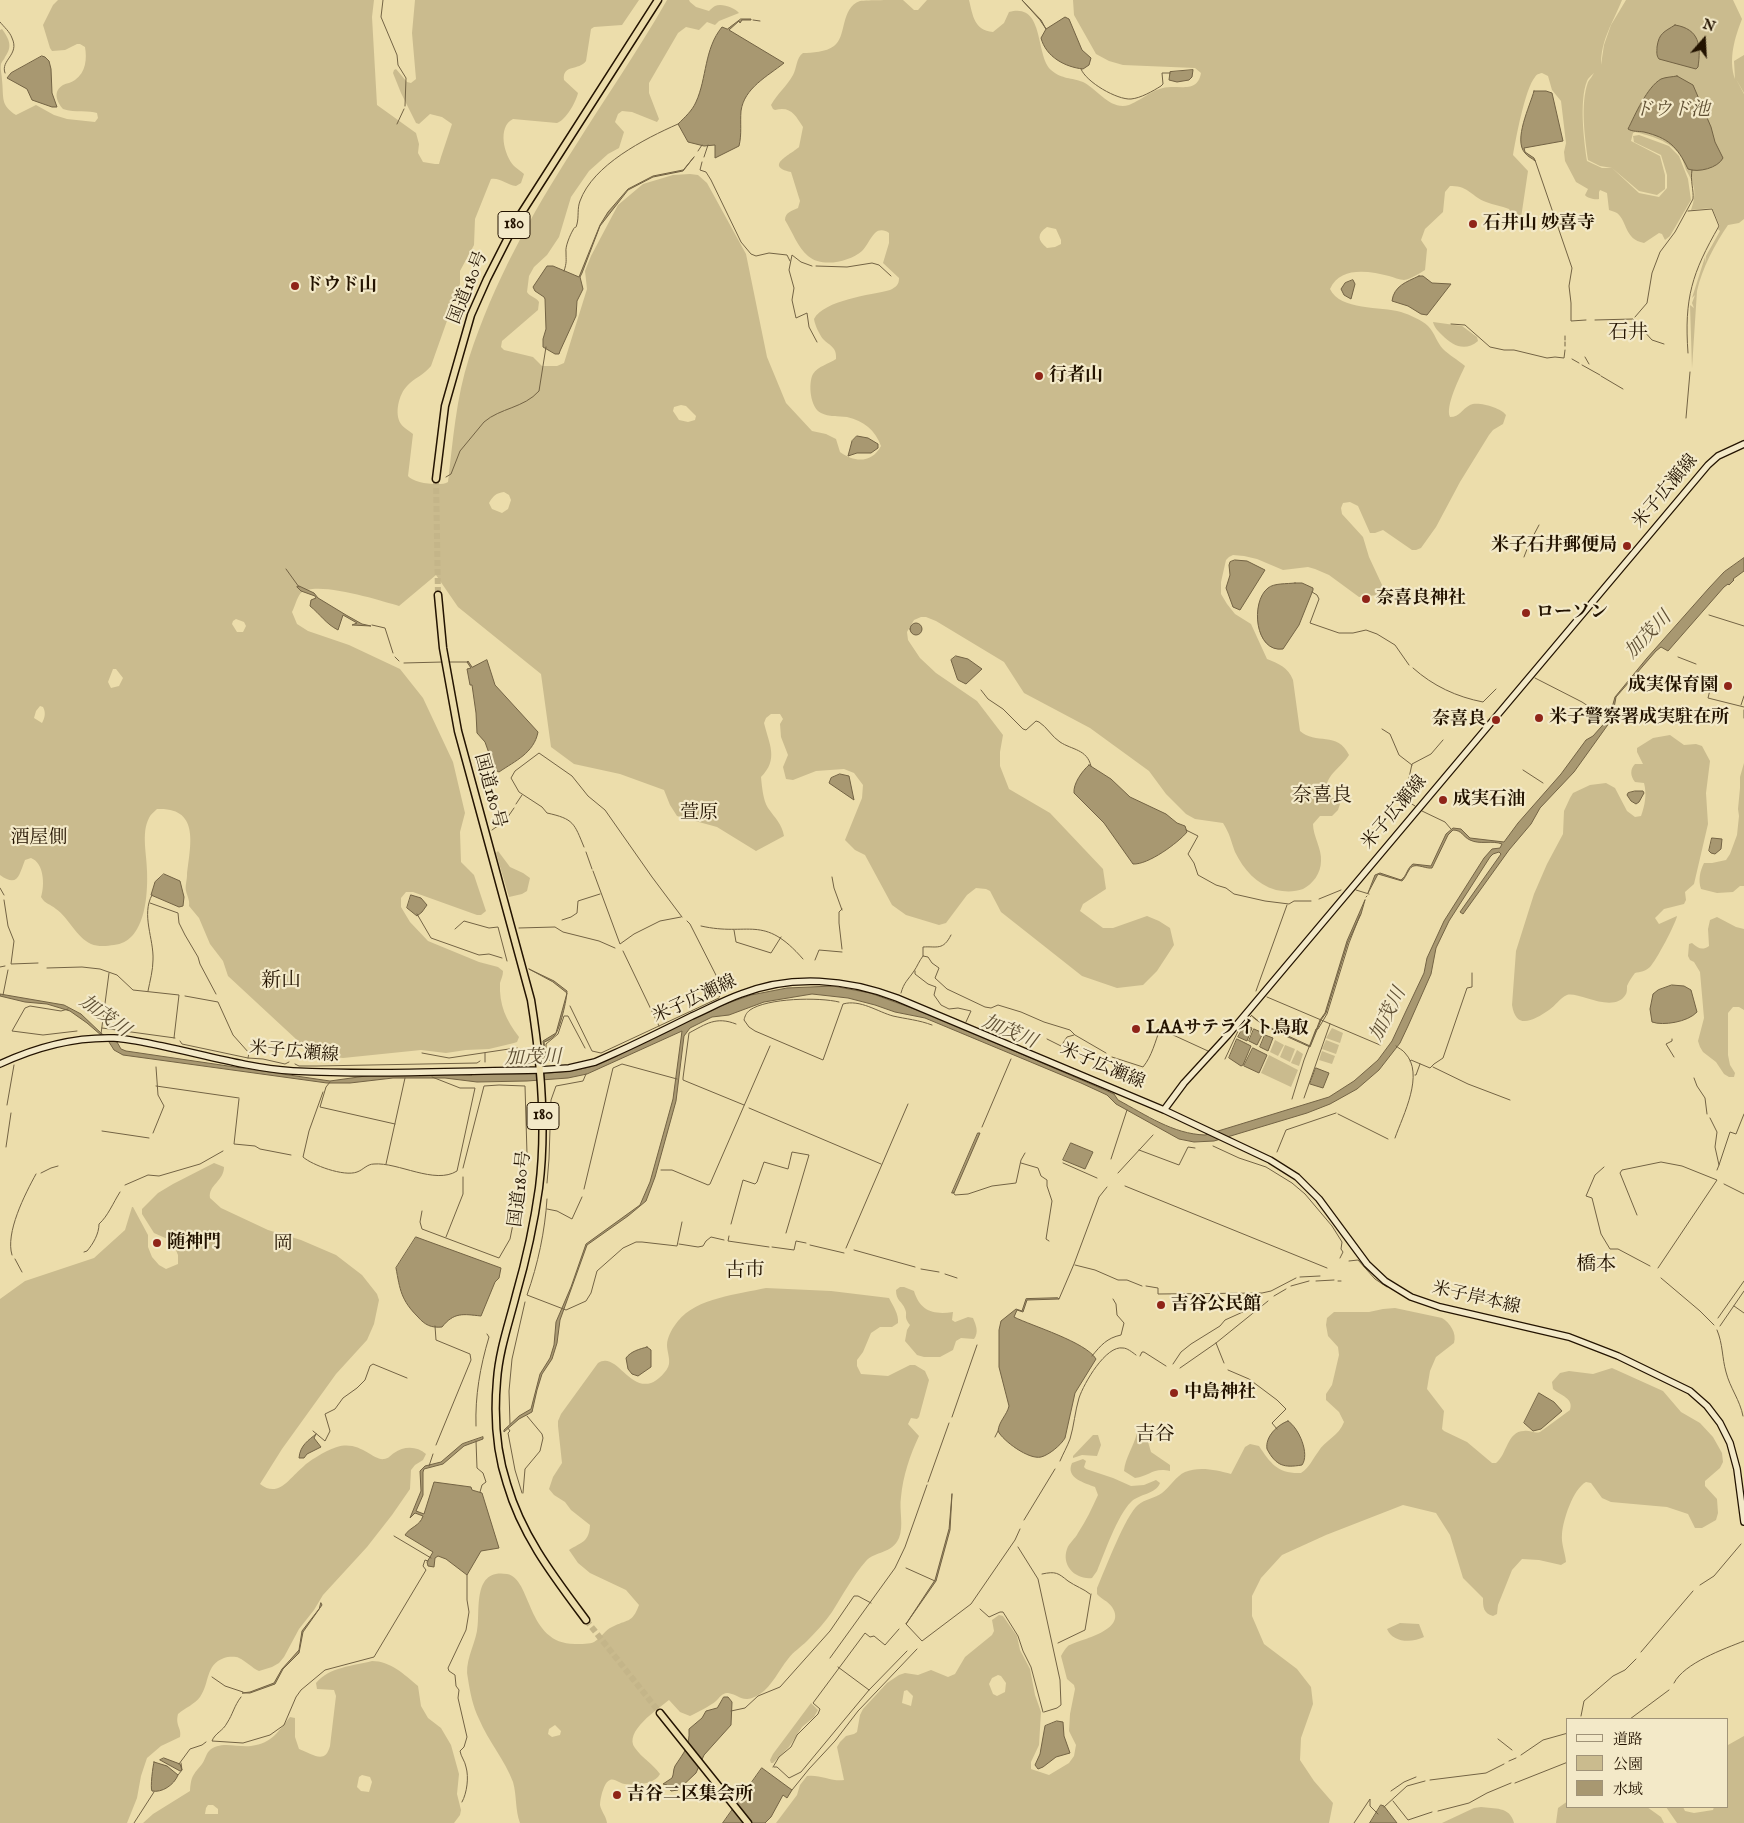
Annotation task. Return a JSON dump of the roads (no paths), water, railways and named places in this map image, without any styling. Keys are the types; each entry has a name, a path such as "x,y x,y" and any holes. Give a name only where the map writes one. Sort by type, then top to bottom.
{"highway":[{"name":"国道180号","path":"436,479 445,406 472,314 487,279 517,220 658,0"},
{"name":"国道180号","path":"438,596 443,648 458,731 530,1000 537,1036 540,1070 543,1125 539,1188 528,1246 498,1370 496,1426 499,1453 513,1504 526,1532 544,1563 586,1620"},
{"path":"660,1713 748,1823"}],"main road":[{"name":"米子広瀬線","path":"0,1064 47,1045 115,1038 245,1064 292,1070 329,1072 540,1070 569,1068 595,1062 742,993 795,981 834,982 852,984 888,995 1164,1110 1184,1083 1228,1035 1708,464 1718,456 1744,444"},
{"name":"米子岸本線","path":"1164,1110 1270,1160 1297,1177 1332,1214 1367,1264 1385,1281 1411,1297 1440,1307 1569,1337 1618,1356 1690,1390 1707,1406 1730,1443 1735,1460 1744,1522"}],"water":[{"path":"1065,17 1069,19 1082,50 1091,58 1089,65 1083,69 1076,68 1052,56 1047,51 1041,38 1046,29"},
{"path":"741,19 751,20 742,20 740,23 739,21 729,30 784,63 758,83 743,103 739,146 715,158 715,145 704,146 688,142 678,124 690,111 700,93 709,54 716,36 722,27 727,29"},
{"path":"1675,25 1690,30 1697,40 1699,52 1698,67 1696,69 1658,58 1657,47 1659,39 1663,33"},
{"path":"42,56 49,61 52,93 57,107 32,100 27,89 7,78 11,73"},
{"path":"1193,70 1192,77 1189,80 1177,82 1169,80 1170,72"},
{"name":"ドウド池","path":"1677,76 1693,85 1723,158 1717,165 1707,169 1688,169 1680,154 1666,140 1652,134 1628,129 1651,88 1663,78"},
{"path":"1534,91 1552,93 1563,141 1524,148 1525,152 1534,158 1535,161 1525,153 1521,140"},
{"path":"694,157 683,171 653,177 628,190 600,226 580,277 583,289 577,301 576,316 559,354 555,354 543,347 546,329 545,299 533,287 547,266 553,266 579,277 600,225 608,212 628,189 653,176 683,170"},
{"path":"1419,276 1423,276 1432,283 1451,284 1427,315 1392,301 1398,288"},
{"path":"1353,280 1355,284 1351,299 1344,295 1341,289 1345,283"},
{"path":"857,436 868,438 878,444 878,448 871,453 857,453 848,456 852,441"},
{"path":"1744,558 1744,571 1733,579 1729,585 1724,587 1668,651 1661,647 1656,651 1616,697 1612,719 1574,772 1540,808 1531,824 1509,850 1463,914 1460,912 1501,854 1499,852 1490,857 1449,921 1436,948 1431,974 1400,1043 1379,1070 1357,1089 1330,1104 1307,1113 1214,1141 1194,1142 1179,1139 1116,1104 1107,1095 1081,1083 925,1018 895,1012 848,998 812,994 764,1002 729,1015 712,1017 690,1028 684,1036 676,1101 655,1177 646,1201 587,1245 560,1320 557,1343 552,1359 542,1374 532,1412 519,1419 504,1432 519,1416 531,1409 540,1374 550,1358 554,1345 556,1322 586,1244 640,1205 650,1182 673,1099 682,1031 587,1074 568,1078 477,1082 445,1078 393,1078 350,1083 327,1083 123,1055 114,1050 109,1042 70,1011 47,1004 25,1002 0,996 0,994 64,1005 81,1014 102,1034 117,1042 121,1049 126,1051 330,1081 380,1074 535,1074 581,1069 596,1065 717,1007 751,995 787,988 833,986 870,993 931,1015 1114,1094 1118,1100 1160,1123 1193,1134 1205,1135 1329,1097 1354,1081 1378,1060 1392,1041 1424,973 1427,958 1444,921 1484,858 1492,849 1500,848 1502,844 1474,841 1453,830 1448,835 1432,868 1411,867 1402,881 1378,874 1368,893 1375,875 1380,873 1401,880 1413,864 1431,866 1446,834 1453,828 1461,829 1470,838 1504,842 1561,774 1586,740 1593,736 1609,718 1615,697 1647,658 1724,572"},
{"path":"1235,560 1247,561 1265,570 1240,610 1233,607 1226,588 1230,575 1229,565 1230,562"},
{"path":"1302,583 1313,588 1313,590 1299,625 1283,649 1274,648 1266,643 1261,635 1257,615 1259,604 1262,595 1271,586"},
{"path":"299,586 314,593 318,598 362,624 371,626 352,625 357,623 343,615 338,630 334,628 310,606 311,600 316,598 315,596 301,591 297,587"},
{"path":"914,623 918,623 922,629 918,635 914,635 910,631 910,627"},
{"path":"956,656 968,659 982,669 966,684 957,678 951,660"},
{"path":"487,660 495,685 538,732 528,751 499,772 495,770 485,742 477,733 472,685 470,685 467,669 471,668 468,661 472,667"},
{"path":"1089,765 1111,779 1130,797 1166,814 1177,823 1185,826 1187,832 1177,842 1154,857 1133,864 1104,823 1074,793 1078,778"},
{"path":"840,774 849,776 854,800 829,783 831,778"},
{"path":"1635,791 1643,791 1644,793 1636,804 1627,795"},
{"path":"1712,838 1722,839 1721,849 1715,854 1709,851"},
{"path":"164,874 180,881 184,897 183,906 179,907 151,895 155,882"},
{"path":"411,895 421,898 427,905 417,916 407,908"},
{"path":"1365,900 1361,914 1348,942 1326,1013 1321,1020 1310,1047 1266,1026 1310,1046 1320,1020 1325,1013 1347,941"},
{"path":"529,969 554,981 567,993 553,982"},
{"path":"1672,985 1684,986 1691,990 1697,1012 1688,1018 1675,1022 1662,1024 1652,1022 1650,1009 1653,994"},
{"path":"567,994 557,1032 555,1035 544,1042 546,1057 554,1063 545,1058 543,1041 556,1033"},
{"path":"1245,1025 1252,1028 1247,1041 1238,1037"},
{"path":"1254,1029 1263,1033 1257,1045 1249,1041"},
{"path":"1265,1035 1273,1038 1268,1051 1260,1047"},
{"path":"1237,1039 1251,1046 1241,1066 1229,1058"},
{"path":"1253,1048 1267,1055 1259,1073 1244,1066"},
{"path":"1316,1068 1329,1073 1323,1088 1310,1084"},
{"path":"978,1133 980,1133 954,1193 952,1193"},
{"path":"1071,1143 1093,1152 1085,1169 1063,1160"},
{"path":"416,1237 501,1268 499,1278 495,1282 481,1316 459,1315 446,1322 442,1327 435,1327 423,1322 412,1311 402,1294 396,1268"},
{"path":"1058,1298 1027,1300 1023,1312 1017,1310 1014,1317 1082,1347 1096,1359 1075,1393 1065,1438 1051,1452 1041,1457 1036,1457 1017,1449 1005,1440 998,1431 1009,1406 999,1367 999,1330 1001,1321 1016,1309 1022,1311 1026,1299"},
{"path":"647,1347 651,1350 651,1367 638,1376 632,1374 628,1369 626,1358 633,1352"},
{"path":"1539,1393 1554,1402 1562,1411 1541,1429 1533,1431 1524,1423"},
{"path":"1288,1421 1296,1429 1304,1448 1305,1454 1302,1465 1281,1465 1267,1449 1268,1440 1273,1432 1280,1425"},
{"path":"316,1434 314,1438 321,1447 307,1454 304,1458 299,1458 303,1446"},
{"path":"483,1437 483,1439 464,1446 443,1464 424,1469 423,1495 416,1511 424,1514 434,1482 471,1487 472,1490 482,1493 499,1548 481,1551 467,1575 446,1559 438,1556 435,1558 434,1567 428,1566 427,1562 433,1552 405,1535 420,1522 423,1516 415,1513 410,1518 421,1491 420,1471 425,1466 441,1462 462,1444"},
{"path":"952,1494 950,1530 936,1581 906,1624 935,1580 949,1529"},
{"path":"321,1603 322,1605 303,1632 299,1653 283,1669 275,1684 250,1693 242,1693 274,1683 282,1669 299,1650 302,1631 319,1609"},
{"path":"724,1697 728,1697 732,1702 731,1725 704,1755 696,1773 678,1790 671,1791 667,1785 663,1784 672,1778 675,1766 686,1749 689,1729 702,1718 706,1711 717,1708"},
{"path":"1057,1721 1063,1722 1064,1736 1070,1753 1056,1757 1038,1769 1035,1765 1040,1754 1045,1726"},
{"path":"164,1758 180,1764 182,1770 180,1771 160,1760"},
{"path":"154,1762 167,1766 178,1775 174,1782 160,1791 152,1791 151,1789"},
{"path":"762,1768 792,1790 787,1798 783,1795 771,1817 765,1823 723,1823"},
{"path":"1381,1805 1384,1806 1397,1823 1370,1823"}],"waterway":[{"path":"383,0 381,17 397,55 398,65 406,78 405,106"},
{"path":"753,20 760,21"},
{"path":"0,22 10,34 14,44 14,49 5,64 5,73"},
{"path":"1081,69 1095,84 1125,99 1143,96 1151,92 1163,84 1162,73 1170,73"},
{"path":"397,124 404,109"},
{"path":"564,271 567,244 578,221 580,201 596,176 635,145 678,124"},
{"path":"698,151 702,145"},
{"path":"704,157 708,145"},
{"path":"1535,160 1572,268 1569,286 1571,321 1586,320"},
{"path":"702,162 700,170 706,172 711,180 741,242 751,254 756,256 769,253 787,255 790,261"},
{"path":"1635,317 1647,303 1652,273 1660,252 1675,232 1693,199 1692,170"},
{"path":"1688,211 1712,209 1719,226 1702,258 1692,286 1687,317 1688,353"},
{"path":"812,266 801,262 792,255 789,270 794,288 792,300 796,318 807,313 809,327 817,342"},
{"path":"816,266 847,267 872,263 879,265 891,276"},
{"path":"1595,320 1633,319 1652,340 1664,344"},
{"path":"1451,324 1465,325 1490,347 1514,350 1547,358 1564,358 1565,350"},
{"path":"446,477 451,474 460,451 484,422 490,417 519,405 539,391 546,347"},
{"path":"1585,357 1589,364"},
{"path":"1572,359 1579,363"},
{"path":"1582,365 1600,375"},
{"path":"1686,418 1690,372"},
{"path":"1601,376 1623,389"},
{"path":"1667,478 1674,483"},
{"path":"1524,557 1539,525"},
{"path":"286,569 299,587"},
{"path":"1312,592 1319,599 1310,623 1339,633 1353,633 1366,630 1377,634 1395,645 1409,665"},
{"path":"1709,615 1744,626"},
{"path":"372,625 385,628 393,653"},
{"path":"395,657 399,661"},
{"path":"1678,657 1696,664"},
{"path":"404,663 443,662"},
{"path":"447,662 468,662"},
{"path":"1413,668 1437,685 1473,700 1483,702 1496,689"},
{"path":"1535,678 1582,702 1600,714"},
{"path":"1713,678 1708,698 1744,707"},
{"path":"981,690 988,699 1003,709 1023,729 1026,730 1036,721 1039,722 1060,742 1083,753 1091,766"},
{"path":"1741,705 1744,696"},
{"path":"1744,710 1744,718"},
{"path":"1382,729 1390,734 1399,755 1412,765"},
{"path":"1407,787 1412,764 1431,754 1443,740"},
{"path":"584,847 572,823 563,817 547,813 542,807 519,792 511,778 515,771 539,753 572,776 588,796 605,810 682,917"},
{"path":"1523,770 1543,783"},
{"path":"1402,791 1401,797 1415,806"},
{"path":"516,804 522,795"},
{"path":"492,830 505,821 514,808"},
{"path":"1422,811 1445,822 1451,829"},
{"path":"1186,830 1198,836 1188,854 1194,863 1198,875 1226,888 1234,894 1289,904 1294,901 1311,901"},
{"path":"586,852 592,869"},
{"path":"593,871 620,944 634,934 660,921 681,917"},
{"path":"832,877 842,910"},
{"path":"0,888 4,895"},
{"path":"1319,899 1341,890"},
{"path":"1356,890 1369,894"},
{"path":"562,920 577,913 578,901 600,894"},
{"path":"148,991 153,964 148,919 149,903 152,895"},
{"path":"4,900 8,926 14,941 11,964 38,963"},
{"path":"150,903 178,913 179,923 216,994"},
{"path":"1256,991 1287,905"},
{"path":"842,909 839,912 842,949"},
{"path":"417,914 431,938 479,955 489,954 502,958"},
{"path":"1292,1099 1316,1029 1318,1029 1327,1014 1349,943 1360,915"},
{"path":"455,929 464,921 489,928 498,927 507,961"},
{"path":"687,921 722,987 723,991 719,997"},
{"path":"701,926 718,929 755,929 766,931 789,945 803,959"},
{"path":"519,928 555,927 563,932 599,941 615,948"},
{"path":"734,930 736,942 771,953 781,937"},
{"name":"加茂川","path":"951,935 942,946 923,947 923,956 928,957 939,968 935,978 947,989 985,1007 991,1008 998,1005 1070,1030 1075,1035 1106,1053"},
{"path":"815,960 819,950 842,952"},
{"path":"623,951 659,1026"},
{"path":"901,993 923,956"},
{"path":"0,967 5,966"},
{"path":"47,968 82,967 100,969 117,975 133,990 179,995 174,1038"},
{"path":"3,995 8,970"},
{"path":"915,971 915,974 928,984 936,987 934,995 941,1005 949,1009 958,1008 971,1011 966,1022"},
{"name":"加茂川","path":"101,1034 109,973"},
{"path":"1410,1061 1430,1068 1443,1058 1467,988 1472,987 1472,973"},
{"path":"185,996 218,1002 233,1035 249,1053 248,1058"},
{"name":"加茂川","path":"1267,997 1380,1045"},
{"path":"570,1006 592,1051 601,1053 719,998"},
{"path":"839,1002 807,999 768,1003 750,1010 744,1020 755,1031 823,1060 843,1004 856,1003 893,1016 932,1025"},
{"name":"加茂川","path":"68,1009 61,1011 30,1006 25,1008 12,1031 43,1035 77,1031"},
{"name":"加茂川","path":"546,1051 546,1044 558,1034 564,1016 568,1016 585,1048"},
{"path":"1225,1059 1239,1029 1251,1016"},
{"path":"736,1024 723,1021 711,1022 689,1033 683,1080 744,1105"},
{"path":"1304,1098 1330,1024"},
{"name":"加茂川","path":"102,1028 175,1038"},
{"path":"1112,1057 1143,1067 1151,1054 1160,1029 1208,1051"},
{"name":"加茂川","path":"1047,1039 1061,1046 1067,1037 1074,1035"},
{"path":"1672,1039 1672,1041 1666,1044 1674,1057"},
{"path":"180,1041 182,1044 248,1058 285,1064 289,1062"},
{"path":"661,1170 672,1170 708,1185 710,1184 770,1046"},
{"name":"加茂川","path":"1395,1138 1407,1107 1413,1083 1411,1062 1405,1053 1396,1046"},
{"name":"加茂川","path":"422,1053 449,1058 517,1048 523,1050"},
{"path":"485,1053 485,1062"},
{"path":"982,1127 1011,1059"},
{"path":"295,1064 299,1066 317,1066 477,1063 480,1061"},
{"path":"584,1189 613,1068 622,1064 677,1079"},
{"path":"1415,1075 1420,1064"},
{"path":"7,1105 14,1065"},
{"path":"153,1133 164,1106 158,1095 156,1067"},
{"path":"1433,1067 1468,1084 1510,1100"},
{"path":"547,1183 551,1100 556,1086 583,1081 586,1074"},
{"path":"323,1092 309,1131 303,1157 307,1160 321,1167 344,1173 357,1172 369,1165 384,1164 438,1176 448,1175 457,1171 475,1088 460,1088 432,1077"},
{"path":"386,1164 405,1078"},
{"path":"1694,1078 1705,1098 1707,1114"},
{"path":"330,1082 326,1087 320,1107 395,1124"},
{"path":"156,1086 239,1098"},
{"path":"422,1211 420,1222 422,1229 499,1258 510,1239 527,1154 525,1086 484,1086 463,1168"},
{"path":"239,1099 234,1144 255,1146 260,1149 291,1155"},
{"path":"846,1248 908,1104"},
{"path":"749,1108 881,1164"},
{"path":"1111,1159 1127,1110"},
{"path":"6,1147 11,1113"},
{"path":"1277,1152 1286,1130 1336,1113"},
{"path":"1338,1114 1388,1139"},
{"path":"1719,1165 1730,1132 1736,1134 1744,1114"},
{"path":"1710,1118 1717,1132 1715,1147 1719,1165 1717,1170"},
{"path":"102,1131 149,1138"},
{"path":"1118,1173 1153,1135"},
{"path":"1213,1146 1239,1158 1266,1167 1292,1183 1305,1194 1332,1226 1342,1242 1341,1249 1343,1252 1340,1258"},
{"path":"1139,1150 1179,1165 1188,1147 1195,1148"},
{"path":"125,1185 148,1175 159,1176 200,1164 223,1151"},
{"path":"731,1224 743,1180 755,1184 764,1162 788,1169 792,1152 809,1155 786,1233"},
{"path":"953,1192 955,1195 968,1194 992,1186 1016,1183 1021,1160 1025,1153"},
{"path":"1637,1215 1620,1173 1622,1170 1661,1162 1682,1166 1717,1180 1658,1268"},
{"path":"1021,1163 1038,1168 1041,1176 1047,1180 1052,1201 1046,1239 1049,1241"},
{"path":"1063,1163 1097,1178"},
{"path":"41,1173 58,1166"},
{"path":"1604,1167 1595,1175 1586,1196 1592,1198 1601,1234 1610,1249 1618,1249 1650,1266"},
{"path":"12,1255 11,1236 17,1214 36,1174"},
{"path":"446,1237 463,1194 463,1177"},
{"path":"1724,1184 1744,1194"},
{"path":"1125,1186 1327,1268"},
{"path":"1059,1299 1099,1197 1107,1187"},
{"path":"84,1252 87,1251 93,1242 99,1224 120,1192"},
{"path":"547,1209 557,1211 572,1219 582,1197"},
{"path":"547,1199 545,1223 527,1295 566,1310 586,1301 591,1293 597,1271 623,1248 636,1242 677,1246 682,1222"},
{"path":"729,1236 728,1241 769,1247"},
{"path":"679,1244 698,1247 703,1246 711,1237 724,1240"},
{"path":"772,1247 794,1250 796,1241 806,1243"},
{"path":"810,1245 844,1253"},
{"path":"854,1250 915,1267"},
{"path":"15,1259 22,1272"},
{"path":"1349,1261 1358,1260 1375,1279 1387,1287"},
{"path":"1075,1265 1142,1286"},
{"path":"921,1269 939,1272"},
{"path":"945,1274 957,1278"},
{"path":"1300,1277 1320,1276"},
{"path":"1146,1286 1158,1288 1158,1294 1262,1293 1271,1291 1296,1278"},
{"path":"1661,1278 1714,1325"},
{"path":"1316,1281 1334,1280"},
{"path":"1291,1286 1309,1281"},
{"path":"1718,1318 1744,1281"},
{"path":"1274,1296 1286,1289"},
{"path":"1720,1326 1744,1291"},
{"path":"1173,1364 1181,1352 1191,1344 1220,1326 1225,1320 1245,1311 1258,1298"},
{"path":"1092,1356 1105,1342 1121,1335 1124,1323 1117,1315 1116,1304 1113,1299"},
{"path":"1180,1368 1216,1343 1268,1301"},
{"path":"510,1424 509,1391 512,1359 525,1302"},
{"path":"1734,1306 1744,1313"},
{"path":"435,1326 436,1340 470,1354 471,1360 436,1445"},
{"path":"1717,1330 1728,1378 1743,1416"},
{"path":"476,1426 477,1393 489,1337 487,1334"},
{"path":"1216,1343 1224,1363"},
{"path":"952,1417 977,1345"},
{"path":"1060,1461 1070,1439 1079,1398 1096,1366 1110,1352 1116,1349 1130,1350 1136,1355"},
{"path":"1140,1356 1144,1352 1166,1366"},
{"path":"313,1431 325,1441 330,1431 325,1414 335,1409 343,1398 365,1380 370,1366 373,1364 407,1378"},
{"path":"1228,1370 1249,1379 1286,1409 1272,1423 1277,1429"},
{"path":"523,1493 525,1469 540,1451 543,1438 542,1434 527,1416"},
{"path":"928,1482 949,1423"},
{"path":"508,1428 515,1470 522,1493"},
{"path":"995,1437 998,1431"},
{"path":"476,1441 477,1468 483,1473 486,1482 482,1485 480,1492"},
{"path":"429,1466 433,1454"},
{"path":"1024,1520 1055,1469"},
{"path":"830,1658 895,1568 905,1547 927,1485"},
{"path":"906,1624 922,1641 971,1604 1015,1540 1020,1529"},
{"path":"394,1536 431,1558"},
{"path":"1700,1585 1714,1576 1741,1544"},
{"path":"1018,1547 1038,1579 1060,1680 1061,1705 1044,1712"},
{"path":"241,1697 225,1726 212,1741 243,1743 270,1735 284,1725 301,1690 325,1670 374,1657 426,1570 423,1566 425,1560 428,1561"},
{"path":"906,1568 935,1581"},
{"path":"1042,1574 1056,1573 1090,1594"},
{"path":"462,1802 466,1790 467,1775 460,1751 464,1747 467,1737 455,1675 448,1668 466,1630 469,1612 467,1575"},
{"path":"1641,1652 1693,1591"},
{"path":"1058,1643 1085,1630 1091,1594"},
{"path":"731,1711 745,1708 758,1696 780,1687 830,1631 854,1596 858,1596 871,1603"},
{"path":"980,1609 989,1617 1003,1612 1018,1636 1031,1667 1043,1712"},
{"path":"773,1767 779,1757 791,1747 797,1735 818,1714 820,1709 813,1703 865,1633 870,1637 874,1636 885,1645 899,1629"},
{"path":"1674,1683 1686,1669 1695,1663 1744,1641"},
{"path":"792,1790 835,1741 858,1711 917,1649"},
{"path":"774,1767 777,1767 789,1778 801,1772 869,1690 907,1651"},
{"path":"1581,1716 1584,1701 1613,1676 1625,1670 1636,1659"},
{"path":"838,1667 869,1690"},
{"path":"212,1677 225,1686 243,1692"},
{"path":"1631,1718 1669,1690"},
{"path":"1521,1755 1543,1740 1566,1734"},
{"path":"1498,1739 1512,1750"},
{"path":"179,1764 190,1749 206,1742"},
{"path":"1509,1761 1516,1758"},
{"path":"178,1775 182,1770 181,1763"},
{"path":"1515,1783 1566,1763"},
{"path":"1430,1780 1486,1773 1504,1764"},
{"path":"1391,1791 1404,1782 1416,1777"},
{"path":"1384,1807 1407,1786 1425,1781"},
{"path":"1438,1811 1469,1803 1511,1783"},
{"path":"134,1823 154,1792"},
{"path":"1354,1823 1370,1799 1370,1806 1378,1814"},
{"path":"1393,1801 1408,1820 1432,1812"}],"tunnel":[{"path":"436,479 438,595"},
{"path":"586,1620 660,1713"}],"place":[{"name":"石井山 妙喜寺","path":"1473,224"},
{"name":"ドウド山","path":"295,286"},
{"name":"行者山","path":"1039,376"},
{"name":"米子石井郵便局","path":"1627,546"},
{"name":"奈喜良神社","path":"1366,599"},
{"name":"ローソン","path":"1526,613"},
{"name":"成実保育園","path":"1728,686"},
{"name":"米子警察署成実駐在所","path":"1539,718"},
{"name":"奈喜良","path":"1496,720"},
{"name":"成実石油","path":"1443,800"},
{"name":"LAAサテライト鳥取","path":"1136,1029"},
{"name":"随神門","path":"157,1243"},
{"name":"吉谷公民館","path":"1161,1305"},
{"name":"中島神社","path":"1174,1393"},
{"name":"吉谷二区集会所","path":"617,1795"}],"district":[{"name":"石井","path":"1628,334"},
{"name":"奈喜良","path":"1322,797"},
{"name":"萱原","path":"699,814"},
{"name":"酒屋側","path":"39,839"},
{"name":"新山","path":"281,982"},
{"name":"岡","path":"283,1245"},
{"name":"橋本","path":"1596,1266"},
{"name":"古市","path":"745,1272"},
{"name":"吉谷","path":"1155,1436"}]}
